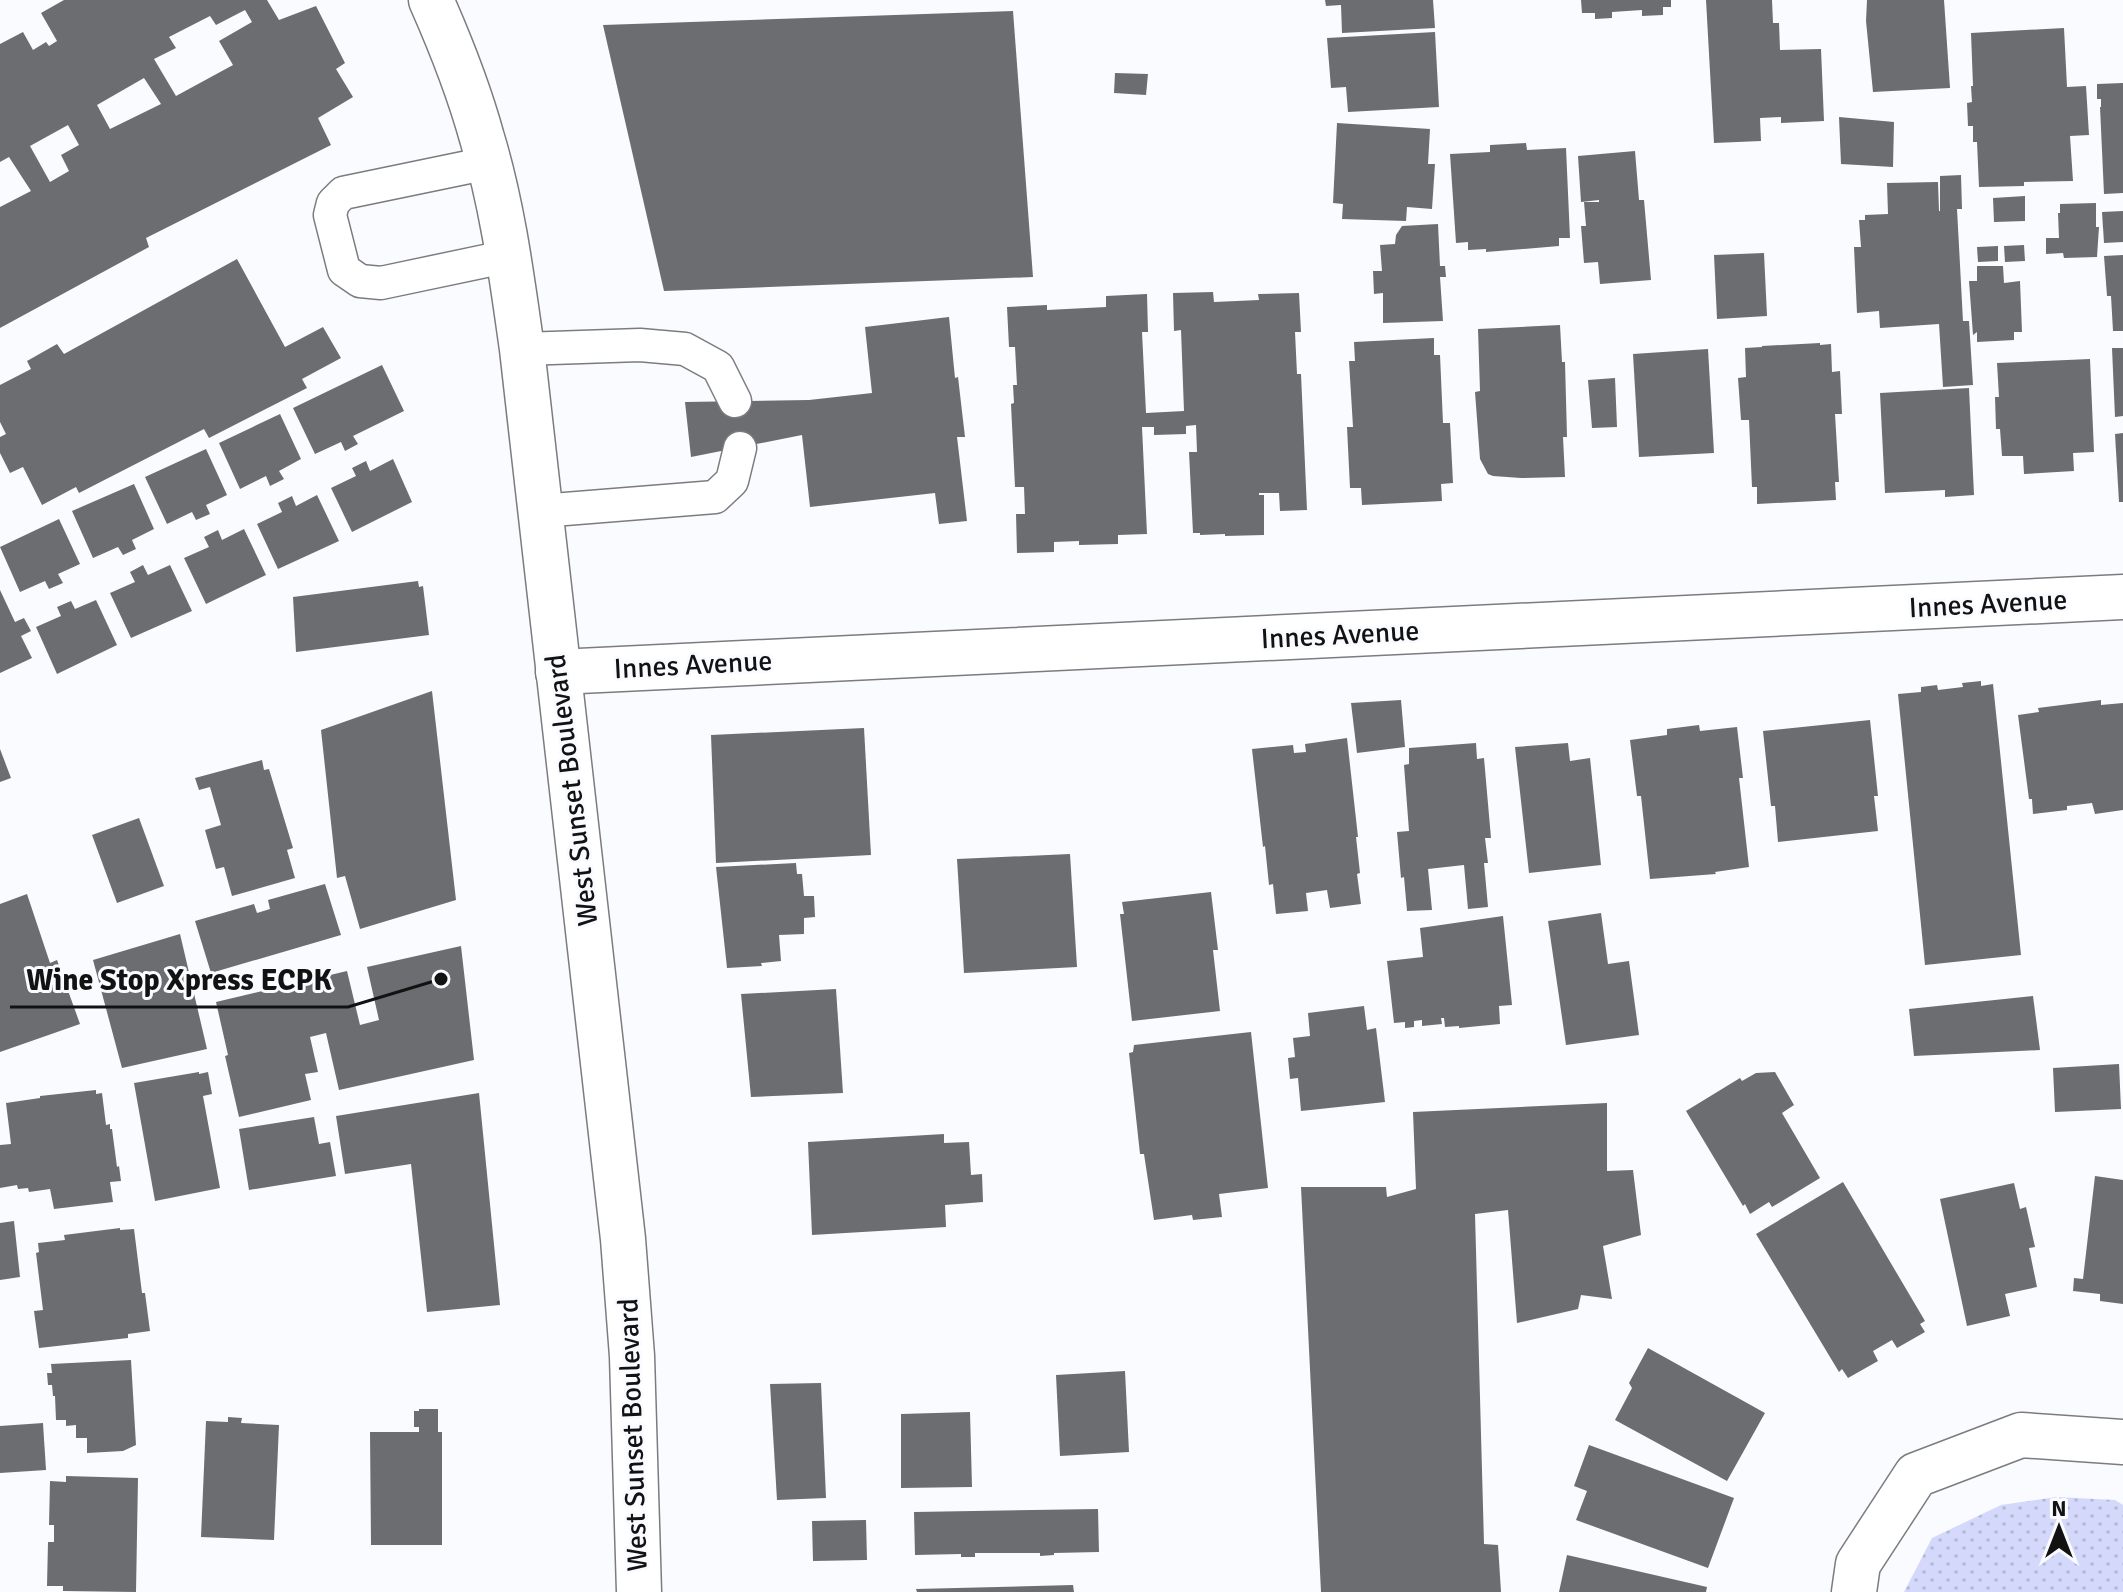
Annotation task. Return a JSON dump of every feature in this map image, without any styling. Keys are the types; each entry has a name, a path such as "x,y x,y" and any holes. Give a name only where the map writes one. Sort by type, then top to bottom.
{"street":[{"name":"West Sunset Boulevard","path":"431,0 483,139 509,256 522,349 623,1239 632,1356 639,1592"},
{"name":"Innes Avenue","path":"558,672 2123,597"},
{"path":"1854,1592 1858,1564 1916,1475 2021,1435 2123,1442"}],"lane":[{"path":"488,163 343,193 333,203 330,215 344,270 360,281 381,283 509,256"},
{"path":"522,349 640,345 685,349 718,367 735,401"},
{"path":"540,511 715,497 732,481 740,448"}],"shaded area":[{"path":"2057,1497 2115,1500 2123,1505 2123,1592 1904,1592 1932,1538 2001,1505"}],"building":[{"path":"64,0 267,0 279,20 316,6 345,63 336,69 353,97 318,118 331,145 146,238 149,247 0,328 0,207 31,191 9,157 0,162 0,44 23,32 33,50 46,42 49,46 57,41 41,13","holes":["245,10 252,22 219,41 233,65 176,96 154,59 176,48 169,37 210,16 216,25","144,78 161,104 110,129 97,105","68,125 79,145 61,155 69,171 50,182 30,146"]},
{"path":"1325,0 1433,0 1435,28 1342,33 1341,5 1326,6"},
{"path":"1581,0 1671,0 1671,7 1663,7 1663,15 1642,16 1642,10 1612,12 1612,18 1595,19 1595,13 1582,13"},
{"path":"1706,0 1772,0 1773,23 1779,23 1780,50 1821,49 1824,121 1781,123 1781,117 1760,118 1761,141 1714,143"},
{"path":"1867,0 1944,0 1950,88 1873,92"},
{"path":"1013,11 1033,277 664,291 603,25"},
{"path":"2064,28 2067,87 2086,86 2089,135 2070,136 2073,181 1979,187 1977,142 1973,142 1973,126 1968,126 1967,103 1972,102 1973,86 1971,33"},
{"path":"1435,32 1439,107 1348,112 1346,87 1331,88 1327,38"},
{"path":"1115,73 1148,74 1146,95 1114,93"},
{"path":"2123,83 2123,193 2104,194 2101,99 2097,99 2097,84"},
{"path":"1839,117 1894,122 1893,167 1841,164"},
{"path":"1337,123 1430,129 1428,164 1435,164 1432,209 1407,207 1406,221 1342,219 1343,204 1333,203"},
{"path":"1526,143 1527,150 1566,148 1570,238 1559,238 1559,246 1486,252 1486,249 1468,250 1468,242 1456,243 1450,154 1490,152 1490,145"},
{"path":"1635,151 1639,200 1644,200 1651,280 1600,284 1598,262 1584,263 1581,226 1586,226 1584,202 1599,200 1581,202 1578,156"},
{"path":"1961,175 1962,209 1957,209 1963,321 1969,321 1973,385 1943,387 1939,324 1880,328 1879,311 1857,313 1854,247 1861,247 1859,220 1865,220 1865,215 1888,214 1887,183 1938,182 1940,211 1940,176"},
{"path":"2025,196 2025,221 1994,222 1993,198"},
{"path":"2096,203 2096,227 2099,227 2097,257 2064,258 2063,253 2046,254 2046,238 2059,238 2060,204"},
{"path":"2123,211 2123,242 2104,243 2102,212"},
{"path":"1438,224 1440,266 1445,266 1446,277 1440,277 1443,321 1383,323 1383,293 1374,294 1373,271 1382,271 1380,245 1395,244 1402,226"},
{"path":"2024,245 2025,261 2005,262 2004,246"},
{"path":"1998,246 1998,261 1978,262 1977,247"},
{"path":"1764,253 1767,316 1717,319 1714,255"},
{"path":"2123,255 2123,331 2113,331 2104,256"},
{"path":"237,259 285,347 323,327 341,358 302,379 307,388 209,438 204,429 79,493 76,487 42,505 23,467 10,473 0,453 0,437 6,434 0,422 0,385 31,369 27,361 57,344 64,354"},
{"path":"1977,266 2003,266 2004,283 2020,281 2022,332 2014,332 2014,340 1977,342 1977,332 1973,335 1969,281 1977,281"},
{"path":"1213,292 1214,302 1259,300 1258,294 1299,293 1301,332 1295,332 1297,374 1301,374 1307,510 1280,511 1279,493 1259,493 1264,495 1264,535 1193,533 1189,452 1197,452 1196,425 1186,426 1186,434 1154,435 1154,427 1142,427 1147,534 1118,535 1118,544 1054,542 1054,552 1017,553 1016,514 1025,514 1024,487 1015,487 1011,404 1014,403 1013,385 1017,385 1015,347 1009,347 1007,307 1047,305 1047,310 1106,307 1106,296 1147,294 1148,332 1142,332 1146,413 1184,411 1181,330 1174,331 1173,293"},
{"path":"949,317 965,437 957,437 967,521 939,524 935,493 810,507 802,435 691,457 685,402 809,400 872,393 865,327"},
{"path":"1560,325 1562,362 1565,362 1565,477 1521,478 1488,474 1480,459 1475,392 1480,391 1478,329"},
{"path":"1434,338 1434,355 1440,355 1443,423 1450,423 1453,483 1441,484 1442,501 1362,505 1361,488 1350,488 1347,427 1353,427 1349,361 1355,361 1354,342"},
{"path":"1831,344 1832,372 1840,371 1842,414 1835,414 1839,482 1835,482 1836,500 1757,504 1757,487 1752,487 1749,420 1741,420 1738,378 1746,377 1745,348"},
{"path":"2112,348 2123,348 2123,416 2115,417"},
{"path":"1708,349 1714,453 1639,457 1633,354"},
{"path":"2090,359 2094,452 2073,453 2074,471 2024,474 2023,456 2002,456 2000,429 1996,429 1995,397 1999,397 1997,363"},
{"path":"382,365 404,411 353,436 358,444 345,451 341,442 315,454 293,408"},
{"path":"1615,378 1617,427 1592,428 1588,380"},
{"path":"1969,388 1974,495 1945,497 1945,490 1885,493 1880,393"},
{"path":"280,414 301,459 279,471 284,479 270,486 266,476 240,489 219,443"},
{"path":"2123,433 2123,502 2119,502 2115,434"},
{"path":"206,449 227,495 206,505 210,514 196,520 192,512 167,524 145,477"},
{"path":"393,459 412,502 352,532 331,488 356,476 352,468 366,461 370,471"},
{"path":"134,484 154,529 132,540 136,549 123,555 118,547 93,558 72,511"},
{"path":"317,495 339,541 278,569 257,524 282,512 278,503 292,496 296,506"},
{"path":"59,519 80,564 58,574 63,583 49,589 45,581 20,592 0,547"},
{"path":"244,529 266,575 206,604 184,558 209,547 204,537 218,530 222,540"},
{"path":"143,565 148,575 170,565 192,611 131,638 110,593 135,582 130,572"},
{"path":"418,581 419,587 423,586 429,635 296,652 293,597"},
{"path":"0,590 15,622 24,618 31,631 21,636 32,658 0,673"},
{"path":"96,600 117,645 57,674 36,627 61,616 57,607 71,601 75,609"},
{"path":"1981,681 1981,686 1993,684 2021,955 1925,965 1898,694 1921,692 1921,687 1937,685 1938,690"},
{"path":"432,691 456,900 360,929 345,876 337,878 321,730"},
{"path":"1401,700 1405,747 1357,753 1351,703"},
{"path":"2101,700 2101,705 2123,703 2123,810 2095,814 2092,803 2033,814 2018,715 2039,712 2038,708"},
{"path":"1870,720 1878,796 1874,796 1878,831 1778,842 1763,731"},
{"path":"1699,725 1700,731 1737,727 1749,867 1716,874 1650,879 1641,796 1637,796 1630,740 1667,735 1667,729"},
{"path":"864,728 871,855 716,863 711,735"},
{"path":"1347,738 1358,837 1360,873 1357,874 1361,904 1330,908 1327,890 1306,893 1308,911 1276,914 1273,884 1269,885 1263,847 1252,749 1293,745 1294,753 1306,752 1305,744"},
{"path":"1476,743 1477,759 1484,758 1491,838 1485,838 1488,907 1468,909 1464,865 1428,869 1432,910 1407,911 1397,832 1409,831 1404,765 1409,764 1409,748"},
{"path":"1568,743 1570,761 1590,758 1601,865 1529,873 1515,747"},
{"path":"0,749 11,778 0,782"},
{"path":"262,760 264,770 269,769 293,848 287,850 295,878 232,896 224,867 216,869 205,830 221,825 210,787 199,790 195,778"},
{"path":"139,818 164,886 117,903 92,835"},
{"path":"1070,854 1077,967 964,973 957,859"},
{"path":"796,863 797,874 802,874 804,896 814,896 815,917 804,918 804,934 779,935 781,961 761,963 762,966 727,968 716,867"},
{"path":"325,884 341,935 211,973 195,921 254,904 257,913 270,909 268,900"},
{"path":"1211,892 1218,950 1213,950 1220,1011 1132,1021 1120,914 1124,914 1122,902"},
{"path":"27,894 50,963 57,960 80,1024 0,1052 0,904"},
{"path":"1601,913 1608,964 1629,961 1639,1035 1566,1045 1548,921"},
{"path":"1503,916 1512,1005 1499,1006 1500,1024 1445,1027 1444,1018 1441,1018 1442,1024 1422,1026 1422,1020 1414,1021 1414,1027 1405,1028 1405,1022 1394,1023 1387,961 1423,957 1420,928"},
{"path":"180,934 207,1049 122,1068 93,960"},
{"path":"461,946 474,1060 339,1090 326,1033 310,1037 318,1072 305,1074 311,1100 239,1117 216,1002 347,971 360,1025 379,1020 367,967"},
{"path":"836,989 843,1093 751,1097 741,994"},
{"path":"2033,996 2040,1050 1914,1056 1909,1009"},
{"path":"1364,1006 1367,1030 1376,1028 1385,1102 1301,1111 1298,1078 1290,1079 1288,1058 1295,1057 1293,1038 1310,1036 1308,1013"},
{"path":"1251,1032 1268,1188 1219,1194 1222,1217 1193,1220 1192,1215 1154,1220 1144,1154 1140,1154 1129,1053 1133,1052 1134,1045"},
{"path":"2119,1064 2121,1109 2055,1112 2053,1068"},
{"path":"208,1072 212,1094 203,1096 220,1188 155,1201 134,1083"},
{"path":"1775,1072 1794,1105 1782,1113 1820,1178 1772,1207 1769,1202 1750,1214 1686,1111 1740,1078 1742,1081 1756,1073"},
{"path":"96,1090 96,1094 102,1093 106,1125 110,1124 112,1129 119,1166 121,1181 110,1182 113,1202 54,1209 50,1189 29,1192 28,1188 18,1189 17,1185 0,1188 0,1145 11,1144 6,1103"},
{"path":"479,1093 500,1305 427,1312 411,1164 345,1174 336,1116"},
{"path":"1607,1103 1607,1171 1633,1170 1641,1235 1603,1246 1612,1299 1581,1295 1578,1309 1517,1323 1508,1210 1475,1214 1484,1544 1498,1545 1501,1592 1321,1592 1301,1187 1386,1187 1387,1197 1416,1189 1413,1112"},
{"path":"314,1117 319,1144 330,1142 336,1176 249,1190 239,1129"},
{"path":"944,1134 944,1143 969,1142 971,1175 982,1174 983,1202 945,1205 946,1227 812,1235 808,1142"},
{"path":"2095,1176 2123,1180 2123,1304 2100,1301 2100,1294 2073,1291 2074,1278 2083,1279"},
{"path":"1843,1182 1925,1321 1920,1324 1925,1332 1897,1348 1892,1340 1873,1351 1878,1361 1848,1378 1842,1369 1839,1372 1756,1234"},
{"path":"2014,1183 2020,1209 2026,1207 2035,1247 2029,1248 2037,1287 2005,1294 2010,1316 1967,1326 1940,1199"},
{"path":"14,1221 20,1277 0,1280 0,1223"},
{"path":"134,1229 150,1331 128,1334 128,1338 39,1348 34,1311 43,1310 36,1253 39,1252 38,1243 65,1240 64,1235"},
{"path":"1648,1348 1765,1413 1727,1481 1615,1420 1632,1388 1629,1383"},
{"path":"131,1360 136,1445 123,1451 87,1453 87,1438 76,1438 76,1425 66,1426 66,1420 56,1420 55,1396 52,1385 48,1385 47,1373 52,1373 51,1364"},
{"path":"1125,1371 1129,1452 1060,1456 1056,1375"},
{"path":"821,1383 826,1498 777,1500 770,1384"},
{"path":"438,1409 438,1432 442,1432 442,1545 371,1545 370,1432 419,1432 419,1427 414,1427 414,1411"},
{"path":"970,1412 972,1487 901,1488 901,1414"},
{"path":"228,1417 242,1418 241,1423 279,1425 274,1540 201,1537 206,1421 228,1422"},
{"path":"43,1423 46,1470 0,1473 0,1426"},
{"path":"1589,1445 1734,1498 1708,1568 1576,1520 1587,1491 1574,1486"},
{"path":"66,1476 138,1478 136,1592 63,1591 63,1586 47,1586 48,1542 54,1542 54,1525 49,1525 50,1481 66,1482"},
{"path":"1098,1509 1099,1552 1040,1556 1040,1553 975,1553 975,1557 961,1557 961,1554 915,1555 914,1512"},
{"path":"866,1520 867,1560 813,1561 812,1521"},
{"path":"1567,1555 1707,1587 1706,1592 1559,1592"},
{"path":"1073,1585 1074,1592 917,1592 916,1589"}],"place":[{"name":"Wine Stop Xpress ECPK","path":"441,979"}]}
